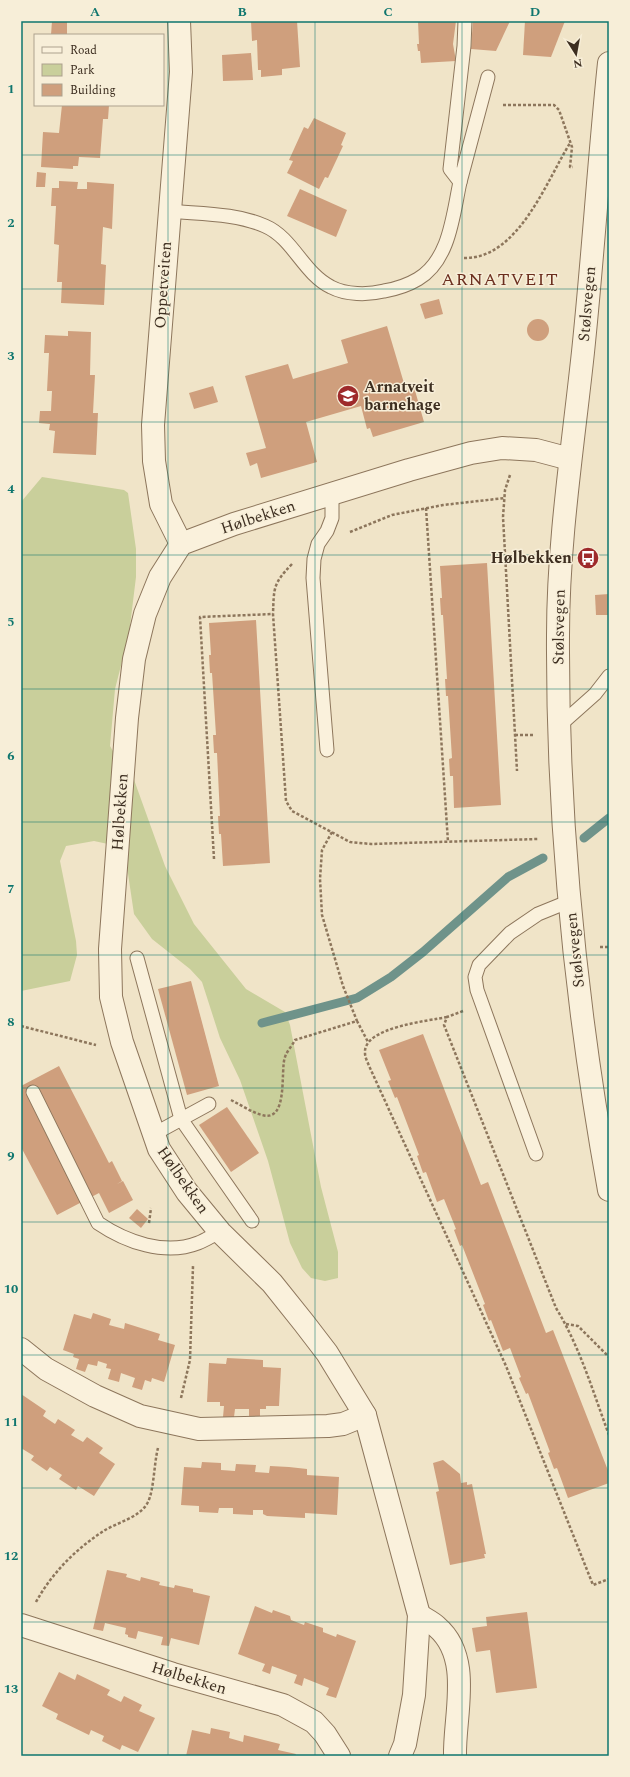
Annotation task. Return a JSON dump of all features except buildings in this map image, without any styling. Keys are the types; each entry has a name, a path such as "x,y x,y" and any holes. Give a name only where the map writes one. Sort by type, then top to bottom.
{"street":[{"name":"Oppetveiten","path":"179,21 181,72 153,425 156,484 161,504 181,544"},
{"name":"Stølsvegen","path":"609,63 598,167 583,350 570,459 561,558 558,633 560,726 570,902 596,1117 609,1190"},
{"name":"Hølbekken","path":"400,1756 405,1744 414,1695 419,1615 365,1415 327,1353 304,1322 272,1283 220,1232 187,1192 159,1149 122,1042 111,997 110,949 127,718 133,666 145,614 160,577 181,544 234,524 471,453 502,448 536,450 570,459"},
{"path":"21,1349 46,1369 95,1396 140,1416 199,1430 296,1428 343,1424 365,1415"},
{"path":"419,1615 437,1626 448,1640 455,1654 459,1674 455,1756"},
{"name":"Hølbekken","path":"23,1626 173,1674 283,1705 314,1722 325,1734 339,1756"}],"lane":[{"path":"460,182 450,169 464,46 465,21"},
{"path":"169,211 234,218 265,226 284,239 313,274 331,288 354,293 374,293 397,288 419,279 437,261 449,233 460,182 488,77"},
{"path":"327,750 313,578 314,560 318,544 327,531 332,518 332,494"},
{"path":"560,726 595,694 609,676"},
{"path":"536,1154 482,1003 475,977 479,965 510,933 538,914 570,902"},
{"path":"137,958 181,1119 252,1221"},
{"path":"33,1092 98,1223 113,1233 131,1241 146,1245 176,1247 197,1243 220,1232"},
{"path":"154,1134 209,1104"}],"path":[{"path":"480,106 554,105 559,110 572,147 570,165"},
{"path":"440,255 468,258 482,256 494,250 514,234 531,213 570,143"},
{"path":"517,449 506,490 503,517 517,771"},
{"path":"505,498 443,505 392,515 318,544 292,564 278,579 274,593 273,614 286,801 292,811 350,842 370,844 566,838"},
{"path":"426,508 448,842"},
{"path":"214,859 200,617 273,614"},
{"path":"332,832 322,850 320,896 326,931 343,986 368,1042"},
{"path":"482,1003 447,1017 386,1030 368,1042 364,1052 506,1366 593,1584 609,1579"},
{"path":"447,1017 444,1025 556,1308 565,1323 609,1435"},
{"path":"209,1104 223,1097 263,1115 270,1115 277,1111 281,1104 285,1057 295,1040 358,1021"},
{"path":"21,1026 97,1045 122,1042"},
{"path":"23,1626 44,1588 62,1565 88,1541 144,1508 149,1500 154,1460 161,1437 170,1423 184,1388 190,1360 193,1268 197,1243"},
{"path":"565,1323 578,1326 609,1357"}],"green space":[{"path":"42,477 124,490 128,493 136,549 136,577 129,634 115,689 110,746 117,758 128,763 165,866 194,924 246,989 285,1012 290,1025 321,1187 338,1252 338,1278 325,1281 311,1278 302,1268 290,1243 268,1161 240,1080 220,1038 202,982 190,969 152,939 134,914 127,867 108,844 94,841 66,846 60,861 76,941 77,955 70,981 21,991 21,502"}],"waterway":[{"path":"584,838 609,818"},
{"path":"262,1023 357,998 391,977 423,952 508,877 543,858"}],"place":[{"name":"Arnatveit barnehage","path":"348,396"},
{"name":"Hølbekken","path":"588,558"}],"district":[{"name":"ARNATVEIT","path":"500,279"}]}
